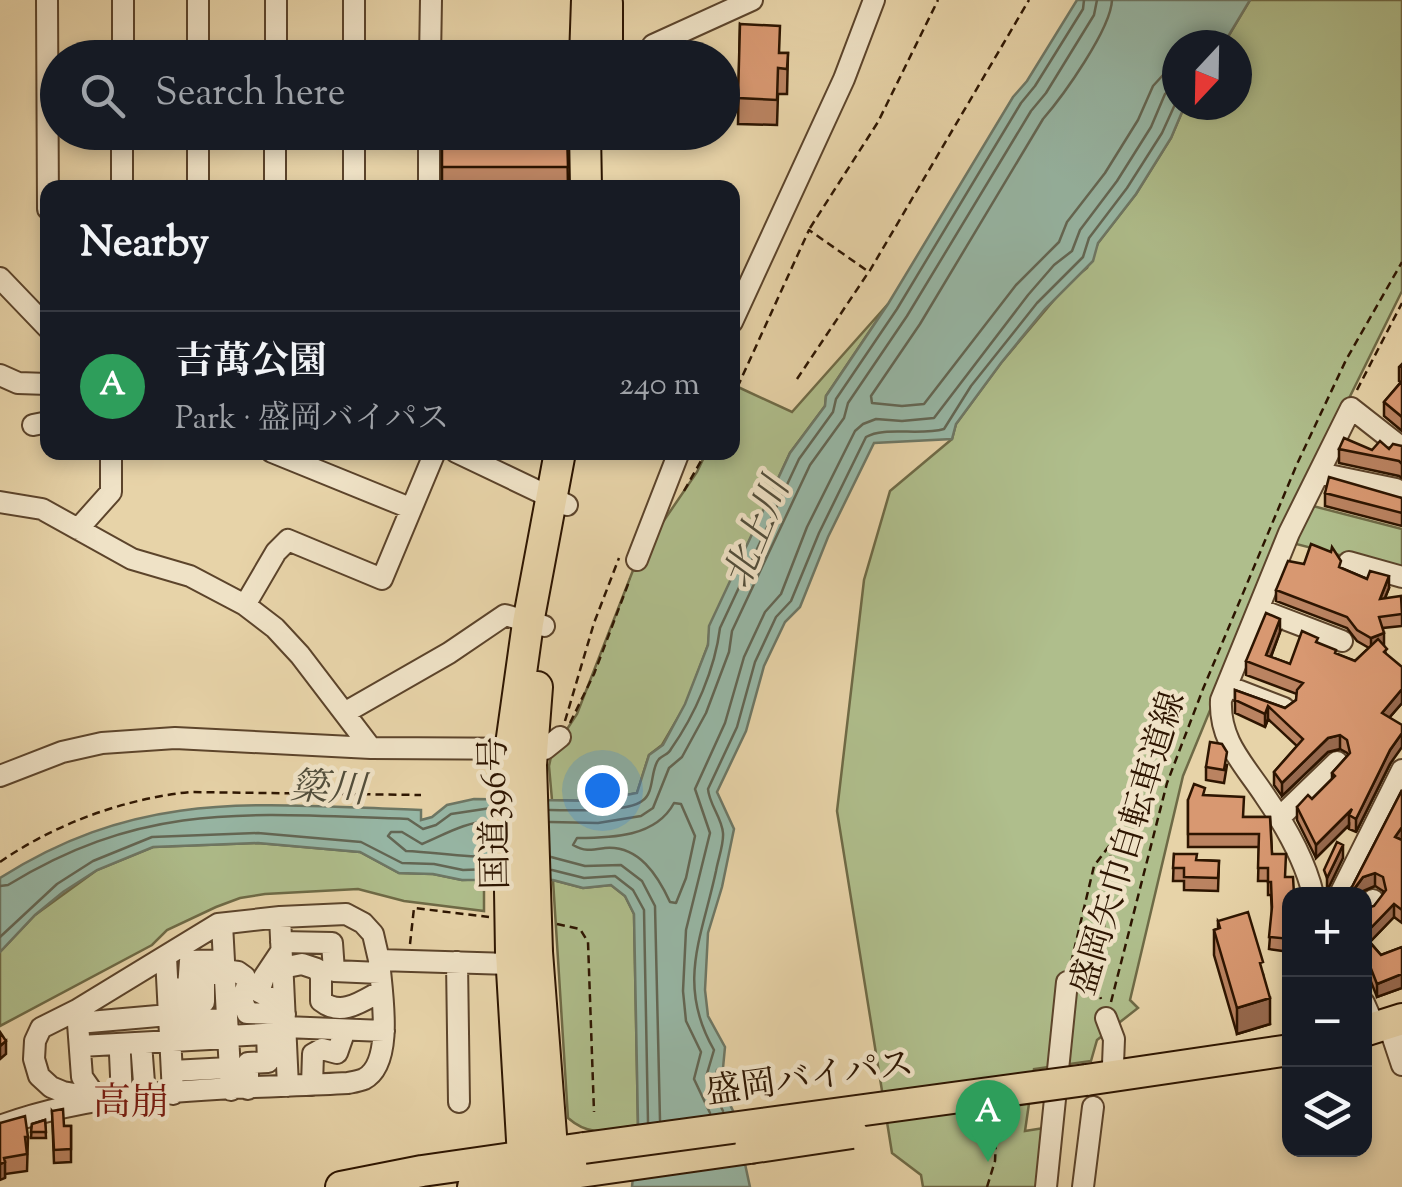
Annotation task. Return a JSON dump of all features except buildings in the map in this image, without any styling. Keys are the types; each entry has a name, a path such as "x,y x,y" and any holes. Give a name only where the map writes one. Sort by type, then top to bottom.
{"highway":[{"path":"586,0 586,40"},
{"path":"607,0 607,40"},
{"path":"586,150 586,180"},
{"path":"606,150 606,180"},
{"name":"国道396号","path":"540,1173 520,956 519,757 536,624 559,502 560,460"},
{"name":"国道396号","path":"559,502 575,460"},
{"name":"盛岡バイパス","path":"1089,1095 1282,1052"},
{"name":"盛岡バイパス","path":"473,1187 588,1159 1283,1067"},
{"name":"盛岡バイパス","path":"340,1187 540,1173"}],"street":[{"path":"47,0 47,40"},
{"path":"122,40 123,0"},
{"path":"198,0 198,40"},
{"path":"276,0 276,40"},
{"path":"354,0 354,40"},
{"path":"430,0 430,40"},
{"path":"664,40 752,0"},
{"path":"740,305 844,79 874,0"},
{"path":"48,150 48,180"},
{"path":"122,150 122,180"},
{"path":"198,150 198,180"},
{"path":"275,150 275,180"},
{"path":"354,150 354,180"},
{"path":"429,180 430,150"},
{"path":"0,278 40,320"},
{"path":"0,376 18,383 40,384"},
{"path":"1311,887 1279,818 1227,744 1220,717 1221,700 1289,533 1352,408 1402,448"},
{"path":"78,529 111,492 111,460"},
{"path":"292,460 410,508"},
{"path":"244,605 276,552 288,540 382,579 431,460"},
{"path":"472,460 559,502"},
{"path":"630,553 675,460"},
{"path":"1319,473 1396,489"},
{"path":"0,502 42,509 132,559 190,576 244,605 275,628 371,748"},
{"path":"1349,562 1402,577"},
{"path":"1258,608 1342,642"},
{"path":"346,712 449,653 504,615 536,624"},
{"path":"1227,686 1284,708"},
{"path":"0,776 62,752 102,743 205,738 519,757 545,748 560,737"},
{"path":"1279,818 1337,762"},
{"path":"1344,887 1402,770"},
{"path":"0,1126 109,1098 366,1078 381,1057 384,1031 373,934 346,914 280,916 222,924 78,1016"},
{"path":"280,916 281,1023 288,1086"},
{"path":"222,924 230,1068 239,1089"},
{"path":"282,953 332,943 334,970 380,975"},
{"path":"282,953 316,969 320,976 320,1001 331,1008 346,1008 380,975 411,960 456,962 520,956"},
{"path":"166,957 173,1094"},
{"path":"456,962 459,1102"},
{"path":"80,1046 141,1043 169,1014 204,1002 204,974 224,968 246,977 242,999 247,1013 281,1023 384,1031"},
{"path":"1046,1187 1066,982"},
{"path":"109,1098 50,1087 40,1076 34,1059 41,1028 78,1016 130,1010 169,1014 228,1031 281,1023"},
{"path":"78,1016 82,1077 109,1098"},
{"path":"1106,1018 1114,1039 1113,1064"},
{"path":"239,1089 248,1063 268,1062 281,1023"},
{"path":"312,1085 313,1054 317,1049 337,1053 346,1030"},
{"path":"141,1043 146,1096"},
{"path":"172,1071 200,1063 230,1068"},
{"path":"109,1098 116,1065"},
{"path":"1083,1187 1089,1095"}],"path":[{"path":"740,381 809,230 878,122 938,0"},
{"path":"798,379 869,272 1029,0"},
{"path":"809,230 869,272"},
{"name":"盛岡矢巾自転車道線","path":"1106,1018 1167,783 1297,464 1346,360 1402,262"},
{"path":"1352,408 1356,390 1402,303"},
{"path":"677,501 701,460"},
{"path":"560,737 589,637 630,553"},
{"path":"560,737 577,714 630,553"},
{"path":"0,862 74,821 155,796 190,792 420,795"},
{"name":"盛岡矢巾自転車道線","path":"1066,982 1094,866 1112,842 1098,991 1106,1018"},
{"path":"986,1187 995,1161 996,1140"}],"green space":[{"path":"1250,0 1402,0 1402,291 1285,528 1183,776 1130,1000 1138,1008 1097,1040 1091,1061 1034,1069 1025,1131 1044,1128 1041,1187 923,1187 921,1175 892,1153 837,811 864,580 890,491 952,439 956,424 1001,363 1070,281 1087,268 1098,243 1136,194 1179,120 1252,120 1252,30 1232,30"},
{"path":"888,304 826,396 825,406 790,453 710,626 708,645 686,704 662,745 649,755 637,793 595,801 552,800 552,752 577,714 637,560 703,460 740,460 740,388 792,412"},
{"path":"1309,505 1402,529 1402,571 1292,543"},
{"path":"258,843 360,852 399,873 484,879 484,911 404,901 358,889 240,898 167,930 152,945 0,1026 0,952 35,915 97,870 153,847"},
{"path":"553,880 583,888 611,885 625,896 634,914 638,1125 593,1130 568,1118"}],"water":[{"name":"北上川","path":"1077,0 1250,0 1232,30 1162,30 1162,120 1179,120 1136,194 1098,243 1093,261 1045,309 1001,363 956,424 952,439 874,443 828,537 800,607 785,622 764,666 746,731 717,792 734,829 708,933 705,990 708,1016 725,1047 723,1068 716,1075 734,1113 750,1187 632,1187 638,1124 634,914 625,896 611,885 583,888 553,880 462,880 399,873 360,852 258,843 153,847 97,870 63,892 0,952 0,878 53,849 104,828 154,815 255,805 421,810 421,820 447,805 474,799 595,801 637,793 649,755 663,745 685,704 708,645 709,626 790,453 825,406 826,396 888,304 1013,97"}],"place":[{"name":"吉萬公園","path":"988,1162"}],"district":[{"name":"高崩","path":"131,1105"}],"water label":[{"name":"簗川","path":"328,791"}]}
